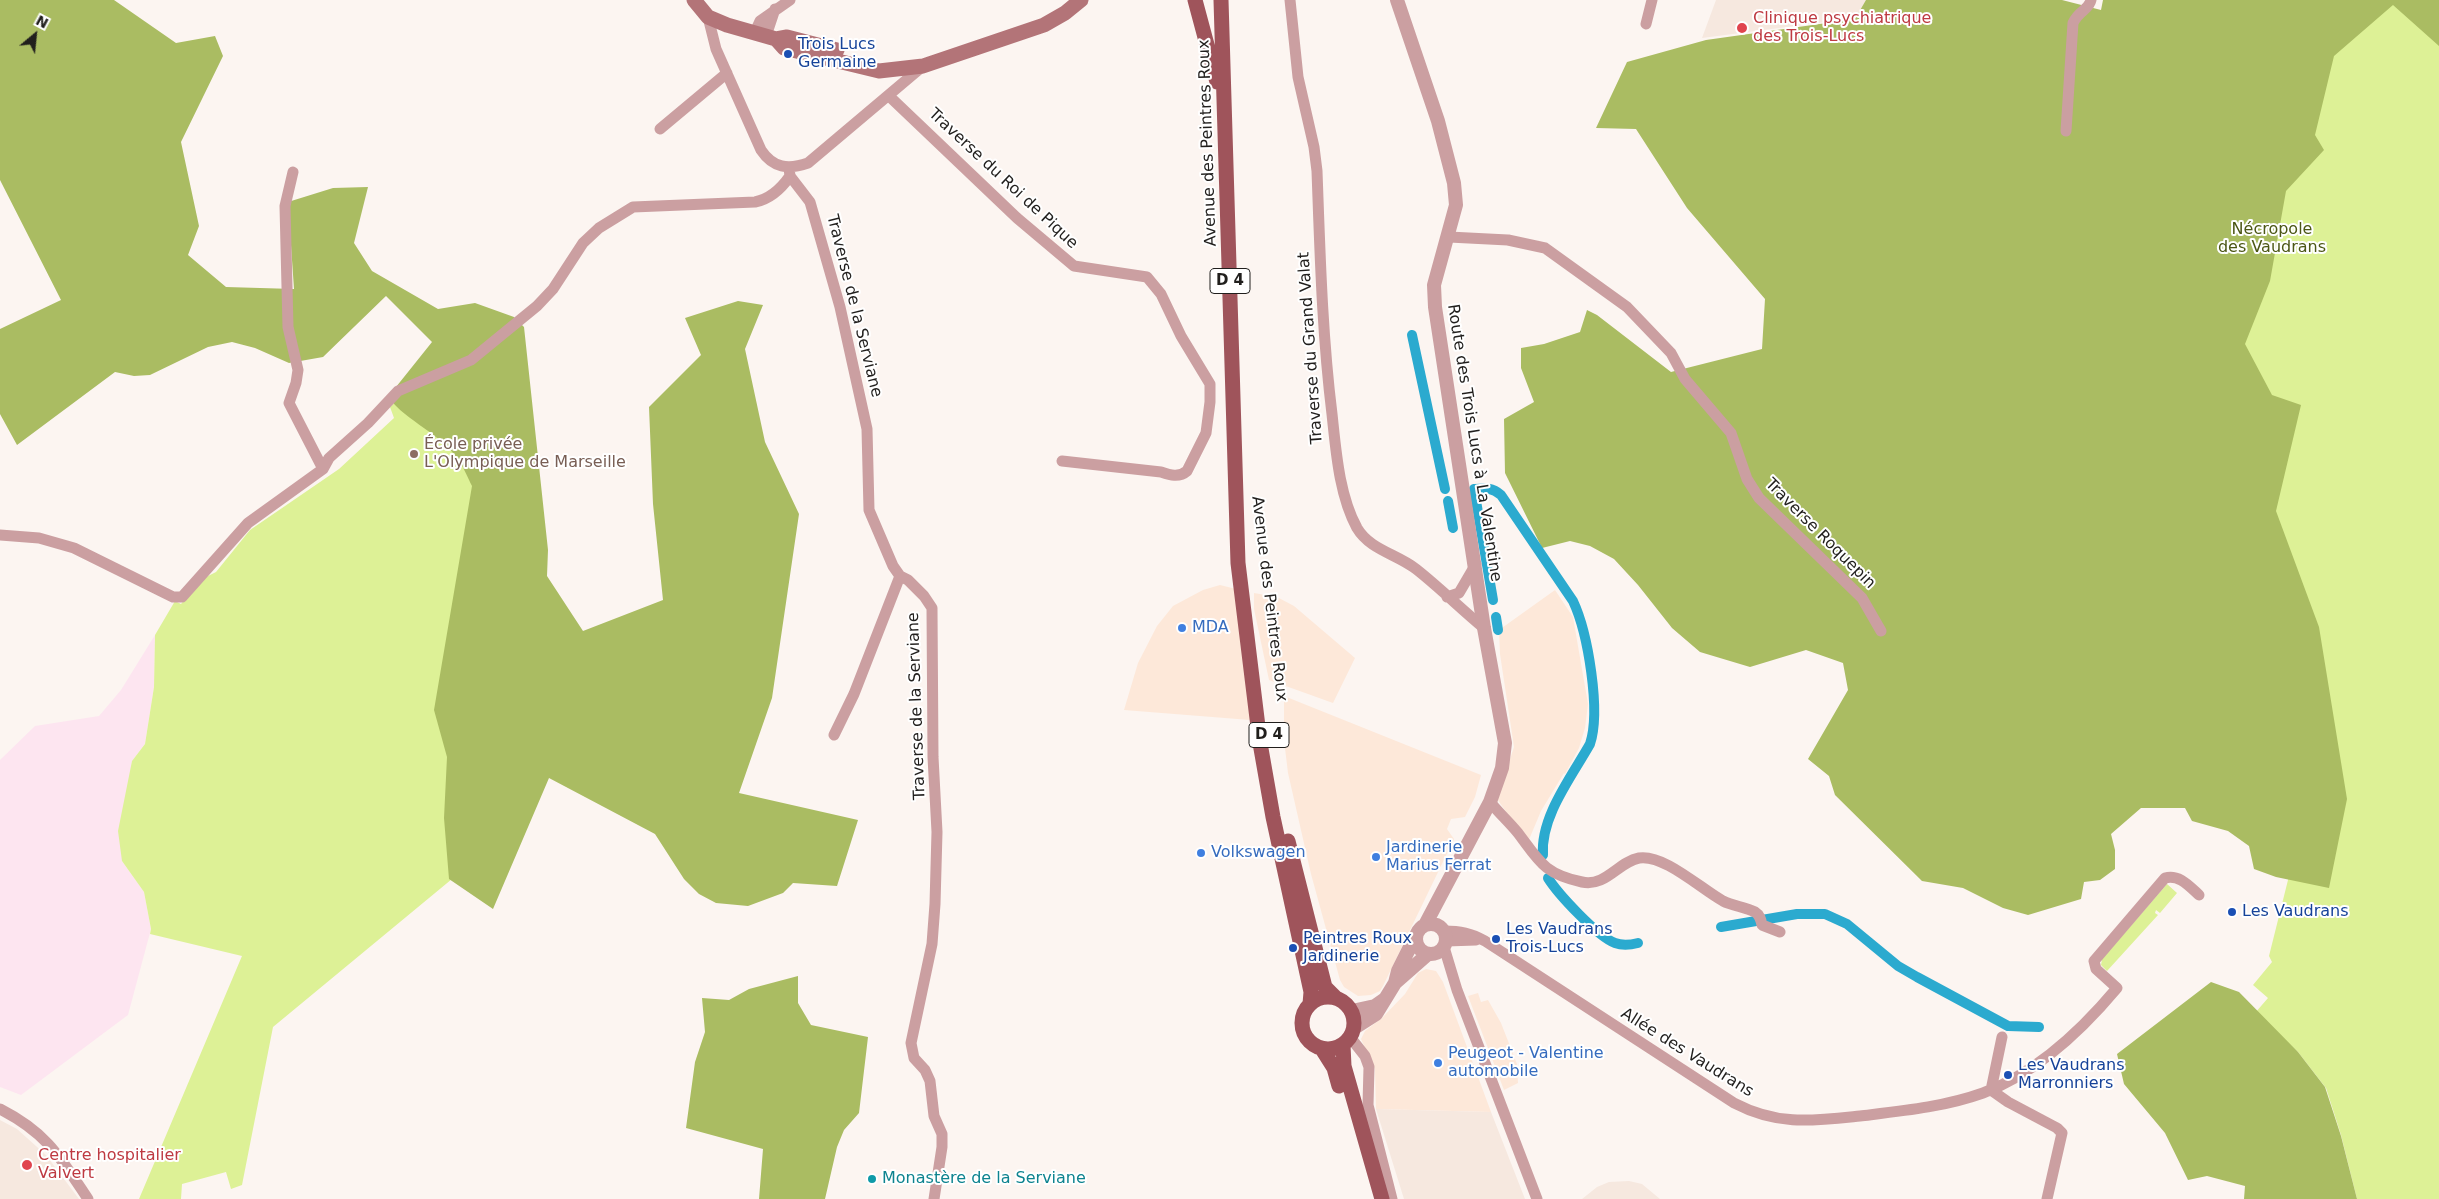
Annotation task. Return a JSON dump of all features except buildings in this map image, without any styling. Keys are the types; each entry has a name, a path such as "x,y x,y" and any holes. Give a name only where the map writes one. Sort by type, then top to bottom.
{"main road":[{"path":"694,0 718,21 766,36 787,37 916,66 1044,25 1065,13 1081,0"},
{"path":"701,0 718,21"},
{"path":"1195,0 1216,80 1223,97"},
{"name":"Avenue des Peintres Roux","path":"1221,0 1238,563 1260,742 1273,817 1311,992 1310,1004"},
{"name":"Avenue des Peintres Roux","path":"1235,464 1254,638 1281,815 1326,987 1336,998"},
{"path":"1371,1199 1334,1068 1322,1049 1310,1042 1302,1030 1302,1016 1310,1004 1326,997 1336,998 1345,1003 1352,1011 1344,1066 1382,1199"},
{"path":"1322,1049 1333,1049 1349,1037"}],"street":[{"path":"766,36 775,8 790,0"},
{"name":"Traverse du Grand Valat","path":"1290,0 1298,77 1314,147 1317,171 1326,364 1335,447 1344,492 1358,528 1371,545 1398,556 1416,569 1484,628"},
{"name":"Route des Trois Lucs à La Valentine","path":"1398,0 1438,122 1454,183 1456,205 1434,285 1435,307 1476,564 1484,628 1505,743 1502,768 1490,802 1425,925"},
{"path":"1646,24 1652,0"},
{"path":"2066,131 2074,23 2077,14 2088,8 2091,0"},
{"path":"718,21 718,54 761,150 767,160 789,172"},
{"path":"718,21 718,54"},
{"path":"0,535 39,538 74,548 178,598 210,568 248,523 323,469 329,458 368,423 398,391 471,360 537,306 553,288 583,242 599,228 633,207 765,200 783,185 789,172 808,163 890,96 916,66"},
{"path":"660,129 727,73"},
{"name":"Traverse du Roi de Pique","path":"890,96 1017,218 1074,266 1147,277 1161,294 1181,336 1210,384 1206,432 1187,471 1183,474 1171,475 1161,472 1062,461"},
{"path":"293,172 286,206 288,327 298,370 289,403 323,469"},
{"name":"Traverse de la Serviane","path":"789,172 810,202 820,229 840,307 868,429 870,510 893,566 900,576 908,580 929,602 932,614 933,758 937,832 935,904 932,944 911,1043 914,1058 925,1070 930,1081 934,1116 942,1134 934,1199"},
{"name":"Traverse Roquepin","path":"1448,237 1508,240 1545,248 1627,307 1671,353 1685,379 1731,433 1747,479 1758,498 1862,598 1881,631"},
{"path":"1447,597 1459,593 1476,564"},
{"path":"834,735 854,694 900,576"},
{"path":"1490,802 1517,833 1538,862 1557,873 1582,882 1596,883 1630,861 1650,858 1673,868 1721,900 1736,907 1754,911 1761,920 1780,932"},
{"name":"Allée des Vaudrans","path":"1444,936 1485,941 1734,1104 1771,1118 1805,1122 1914,1110 1960,1100 1991,1090 2032,1066 2069,1040 2117,988 2096,968 2094,961 2165,878 2171,876 2186,882 2199,895"},
{"name":"Route des Trois Lucs à La Valentine","path":"1445,889 1444,936 1457,990 1537,1199"},
{"path":"1392,1199 1368,1105 1369,1067 1365,1056 1349,1037 1376,1014 1394,983 1415,937 1425,925 1436,924 1444,936 1438,953 1428,954 1394,983"},
{"path":"1415,937 1418,948 1428,954"},
{"path":"1352,1011 1375,1006 1385,999"},
{"path":"2002,1038 1991,1090 2008,1102 2057,1128 2062,1133 2046,1199"},
{"path":"0,1109 38,1132 55,1151 88,1199"}],"shaded area":[{"name":"Clinique psychiatrique des Trois-Lucs","path":"1716,0 1888,0 1888,7 1856,18 1702,38"},
{"path":"1220,585 1236,589 1250,720 1124,710 1138,663 1157,626 1173,606 1203,590"},
{"path":"1555,590 1573,617 1588,704 1585,728 1579,748 1541,811 1528,842 1497,799 1514,747 1500,654 1499,630"},
{"path":"1254,593 1277,597 1294,606 1355,658 1333,703 1269,680 1254,609"},
{"path":"155,635 154,687 145,744 132,761 122,861 144,892 151,929 128,1015 21,1095 0,1087 0,760 35,726 99,716 121,690"},
{"name":"Jardinerie Marius Ferrat","path":"1284,696 1481,775 1475,797 1465,817 1451,819 1447,829 1454,839 1383,986 1380,991 1371,995 1358,996 1344,987 1340,980 1311,874 1288,773 1284,740"},
{"path":"1426,969 1436,971 1443,982 1491,1112 1376,1109 1375,1069 1361,1039 1365,1031 1382,1018 1405,994 1418,973"},
{"path":"1478,993 1481,1002 1488,1000 1501,1023 1517,1064 1518,1083 1504,1090 1468,996"},
{"path":"1376,1109 1491,1112 1525,1199 1404,1199"},
{"name":"Centre hospitalier Valvert","path":"0,1120 17,1129 46,1155 79,1199 0,1199"},
{"path":"1629,1181 1642,1184 1660,1199 1582,1199 1597,1187 1609,1182"}],"green space":[{"path":"0,0 114,0 176,43 215,36 223,56 181,142 199,226 188,255 226,287 294,289 288,202 333,188 368,187 354,243 372,271 438,309 475,303 514,317 524,327 548,550 547,576 583,631 663,600 653,504 649,407 701,355 685,318 738,301 763,305 745,349 765,442 799,514 772,698 739,793 858,820 837,886 793,883 783,893 748,906 716,903 699,894 684,879 655,834 549,778 493,909 449,879 444,818 447,757 434,710 472,486 463,467 452,452 434,435 405,414 388,397 432,342 386,296 323,357 289,363 255,348 232,342 208,347 150,375 134,376 115,372 17,445 0,414 0,329 61,300 0,180"},
{"path":"1866,0 2062,0 2101,10 2103,0 2439,0 2439,46 2393,5 2334,56 2315,135 2324,150 2286,191 2270,281 2245,344 2272,395 2301,405 2276,511 2319,627 2347,799 2329,888 2276,877 2254,869 2249,846 2228,831 2192,821 2185,808 2141,808 2111,834 2115,850 2115,869 2100,880 2084,882 2081,899 2028,915 2003,908 1963,888 1922,881 1835,795 1829,776 1808,759 1848,690 1843,663 1806,650 1750,667 1700,652 1672,628 1638,585 1614,559 1590,546 1570,541 1542,548 1505,473 1504,419 1534,402 1521,368 1521,348 1544,344 1580,332 1587,310 1597,315 1671,372 1762,349 1765,299 1687,208 1636,129 1596,128 1627,62 1706,40 1855,19"},
{"name":"Nécropole des Vaudrans","path":"2182,0 2439,0 2439,1199 2357,1199 2341,1135 2326,1088 2298,1052 2255,1013 2268,998 2253,985 2272,962 2269,956 2288,880 2253,668"},
{"path":"399,398 534,441 481,855 273,1027 242,1185 231,1189 226,1172 182,1184 181,1199 139,1199 242,956 150,934 151,929 144,892 122,861 118,831 132,761 145,744 154,687 155,635 175,601 181,604 202,579 216,572 250,530 339,469 394,418 390,407"},
{"path":"2167,884 2177,893 2160,913 2156,910 2155,913 2158,915 2107,971 2101,965 2102,959"},
{"path":"798,976 798,1003 811,1025 868,1037 859,1113 844,1130 837,1147 825,1199 759,1199 763,1149 686,1128 695,1062 705,1032 702,998 729,1000 749,989"},
{"path":"2211,982 2239,992 2298,1052 2325,1087 2341,1136 2357,1199 2244,1199 2245,1186 2207,1176 2188,1180 2165,1133 2124,1084 2117,1054"}],"waterway":[{"path":"1412,335 1445,489"},
{"path":"1493,600 1474,489 1491,489 1501,495 1573,601 1584,632 1588,652 1594,712 1590,744 1566,783 1552,812 1543,841 1543,855"},
{"path":"1448,501 1453,528"},
{"path":"1496,617 1498,630"},
{"path":"1548,878 1560,894 1599,933 1621,945 1638,943"},
{"path":"1721,927 1797,914 1825,914 1847,924 1898,966 2008,1026 2039,1027"}],"place":[{"name":"Clinique psychiatrique des Trois-Lucs","path":"1742,28"},
{"name":"Trois Lucs Germaine","path":"788,54"},
{"name":"École privée L'Olympique de Marseille","path":"414,454"},
{"name":"MDA","path":"1182,628"},
{"name":"Volkswagen","path":"1201,853"},
{"name":"Jardinerie Marius Ferrat","path":"1376,857"},
{"name":"Les Vaudrans","path":"2232,912"},
{"name":"Les Vaudrans Trois-Lucs","path":"1496,939"},
{"name":"Peintres Roux Jardinerie","path":"1293,948"},
{"name":"Peugeot - Valentine automobile","path":"1438,1063"},
{"name":"Les Vaudrans Marronniers","path":"2008,1075"},
{"name":"Centre hospitalier Valvert","path":"27,1165"},
{"name":"Monastère de la Serviane","path":"872,1179"}]}
